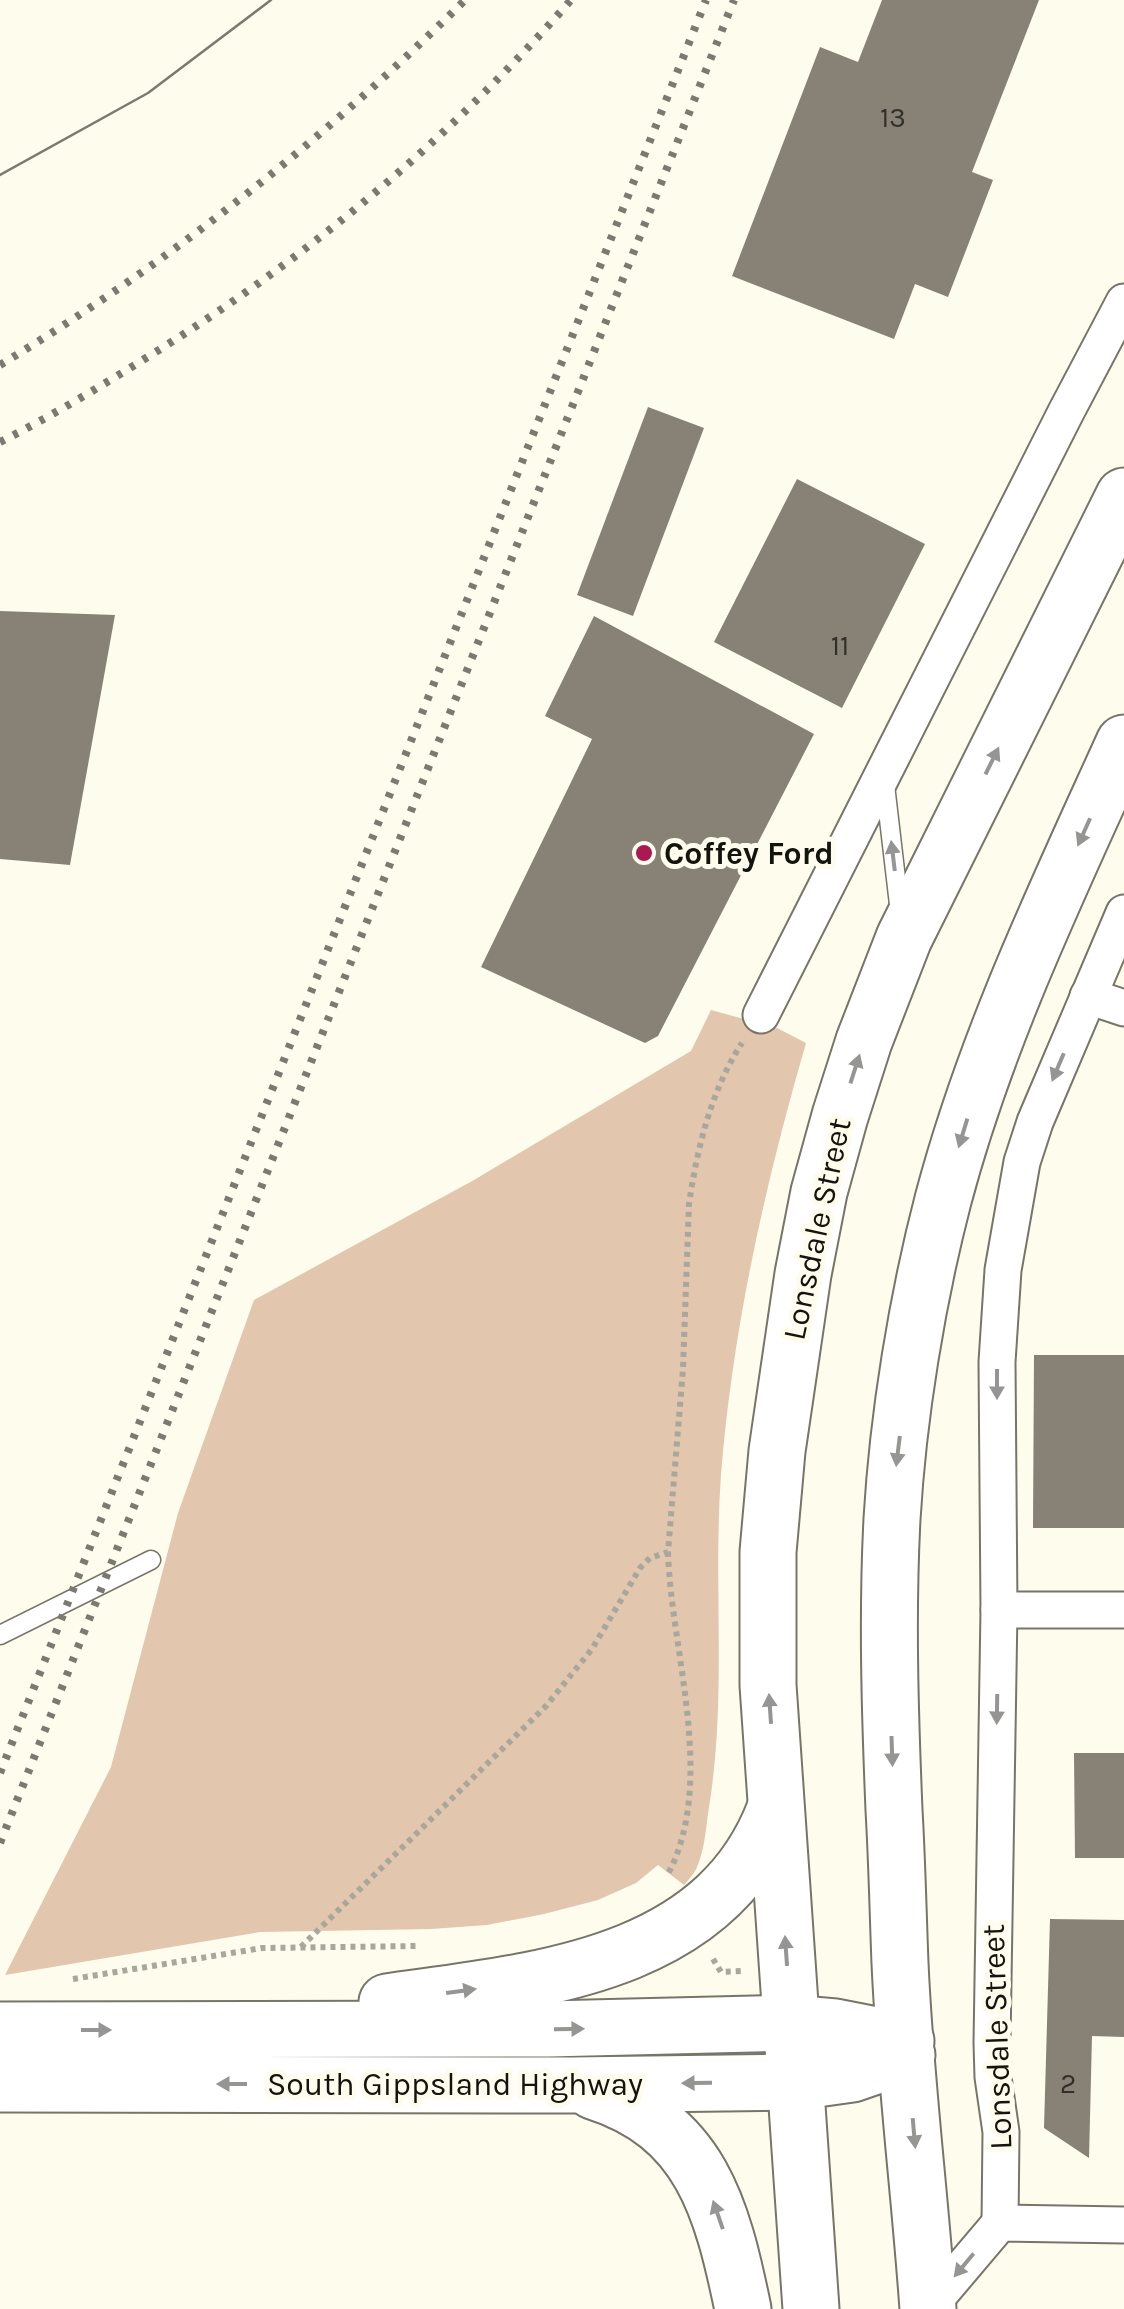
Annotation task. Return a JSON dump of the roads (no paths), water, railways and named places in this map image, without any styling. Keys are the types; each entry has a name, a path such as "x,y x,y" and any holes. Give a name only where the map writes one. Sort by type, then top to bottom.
{"highway":[{"name":"Lonsdale Street","path":"811,2309 768,1685 768,1552 788,1369 803,1274 820,1192 864,1041 904,938 1124,496"},
{"path":"928,2308 900,1964 890,1674 892,1518 906,1393 943,1202 972,1101 1010,1000 1124,743"},
{"path":"192,2030 515,1984 597,1964 672,1929 729,1887 754,1856 776,1806"},
{"name":"South Gippsland Highway","path":"0,2030 548,2030 790,2023 835,2026 907,2048"},
{"name":"South Gippsland Highway","path":"0,2084 795,2082 852,2074 907,2048"},
{"path":"572,2085 644,2112 686,2151 715,2206 742,2309"}],"street":[{"path":"761,1015 1066,412 1114,344 1124,302"},
{"name":"Lonsdale Street","path":"1000,2223 1001,2132 992,2043 999,1610 997,1362 1003,1270 1022,1162 1124,913"},
{"path":"1088,996 1124,1008"},
{"path":"999,1610 1124,1610"},
{"path":"928,2308 1000,2223 1124,2224"}],"lane":[{"path":"883,774 904,938"},
{"path":"0,1634 150,1560"}],"tram line":[{"path":"0,175 148,93 271,0"}],"railway":[{"path":"0,365 124,284 243,196 357,101 465,0"},
{"path":"0,442 146,358 318,239 475,102 571,0"},
{"path":"0,1773 706,0"},
{"path":"0,1843 734,0"}],"place":[{"name":"Coffey Ford","path":"644,853"}]}
